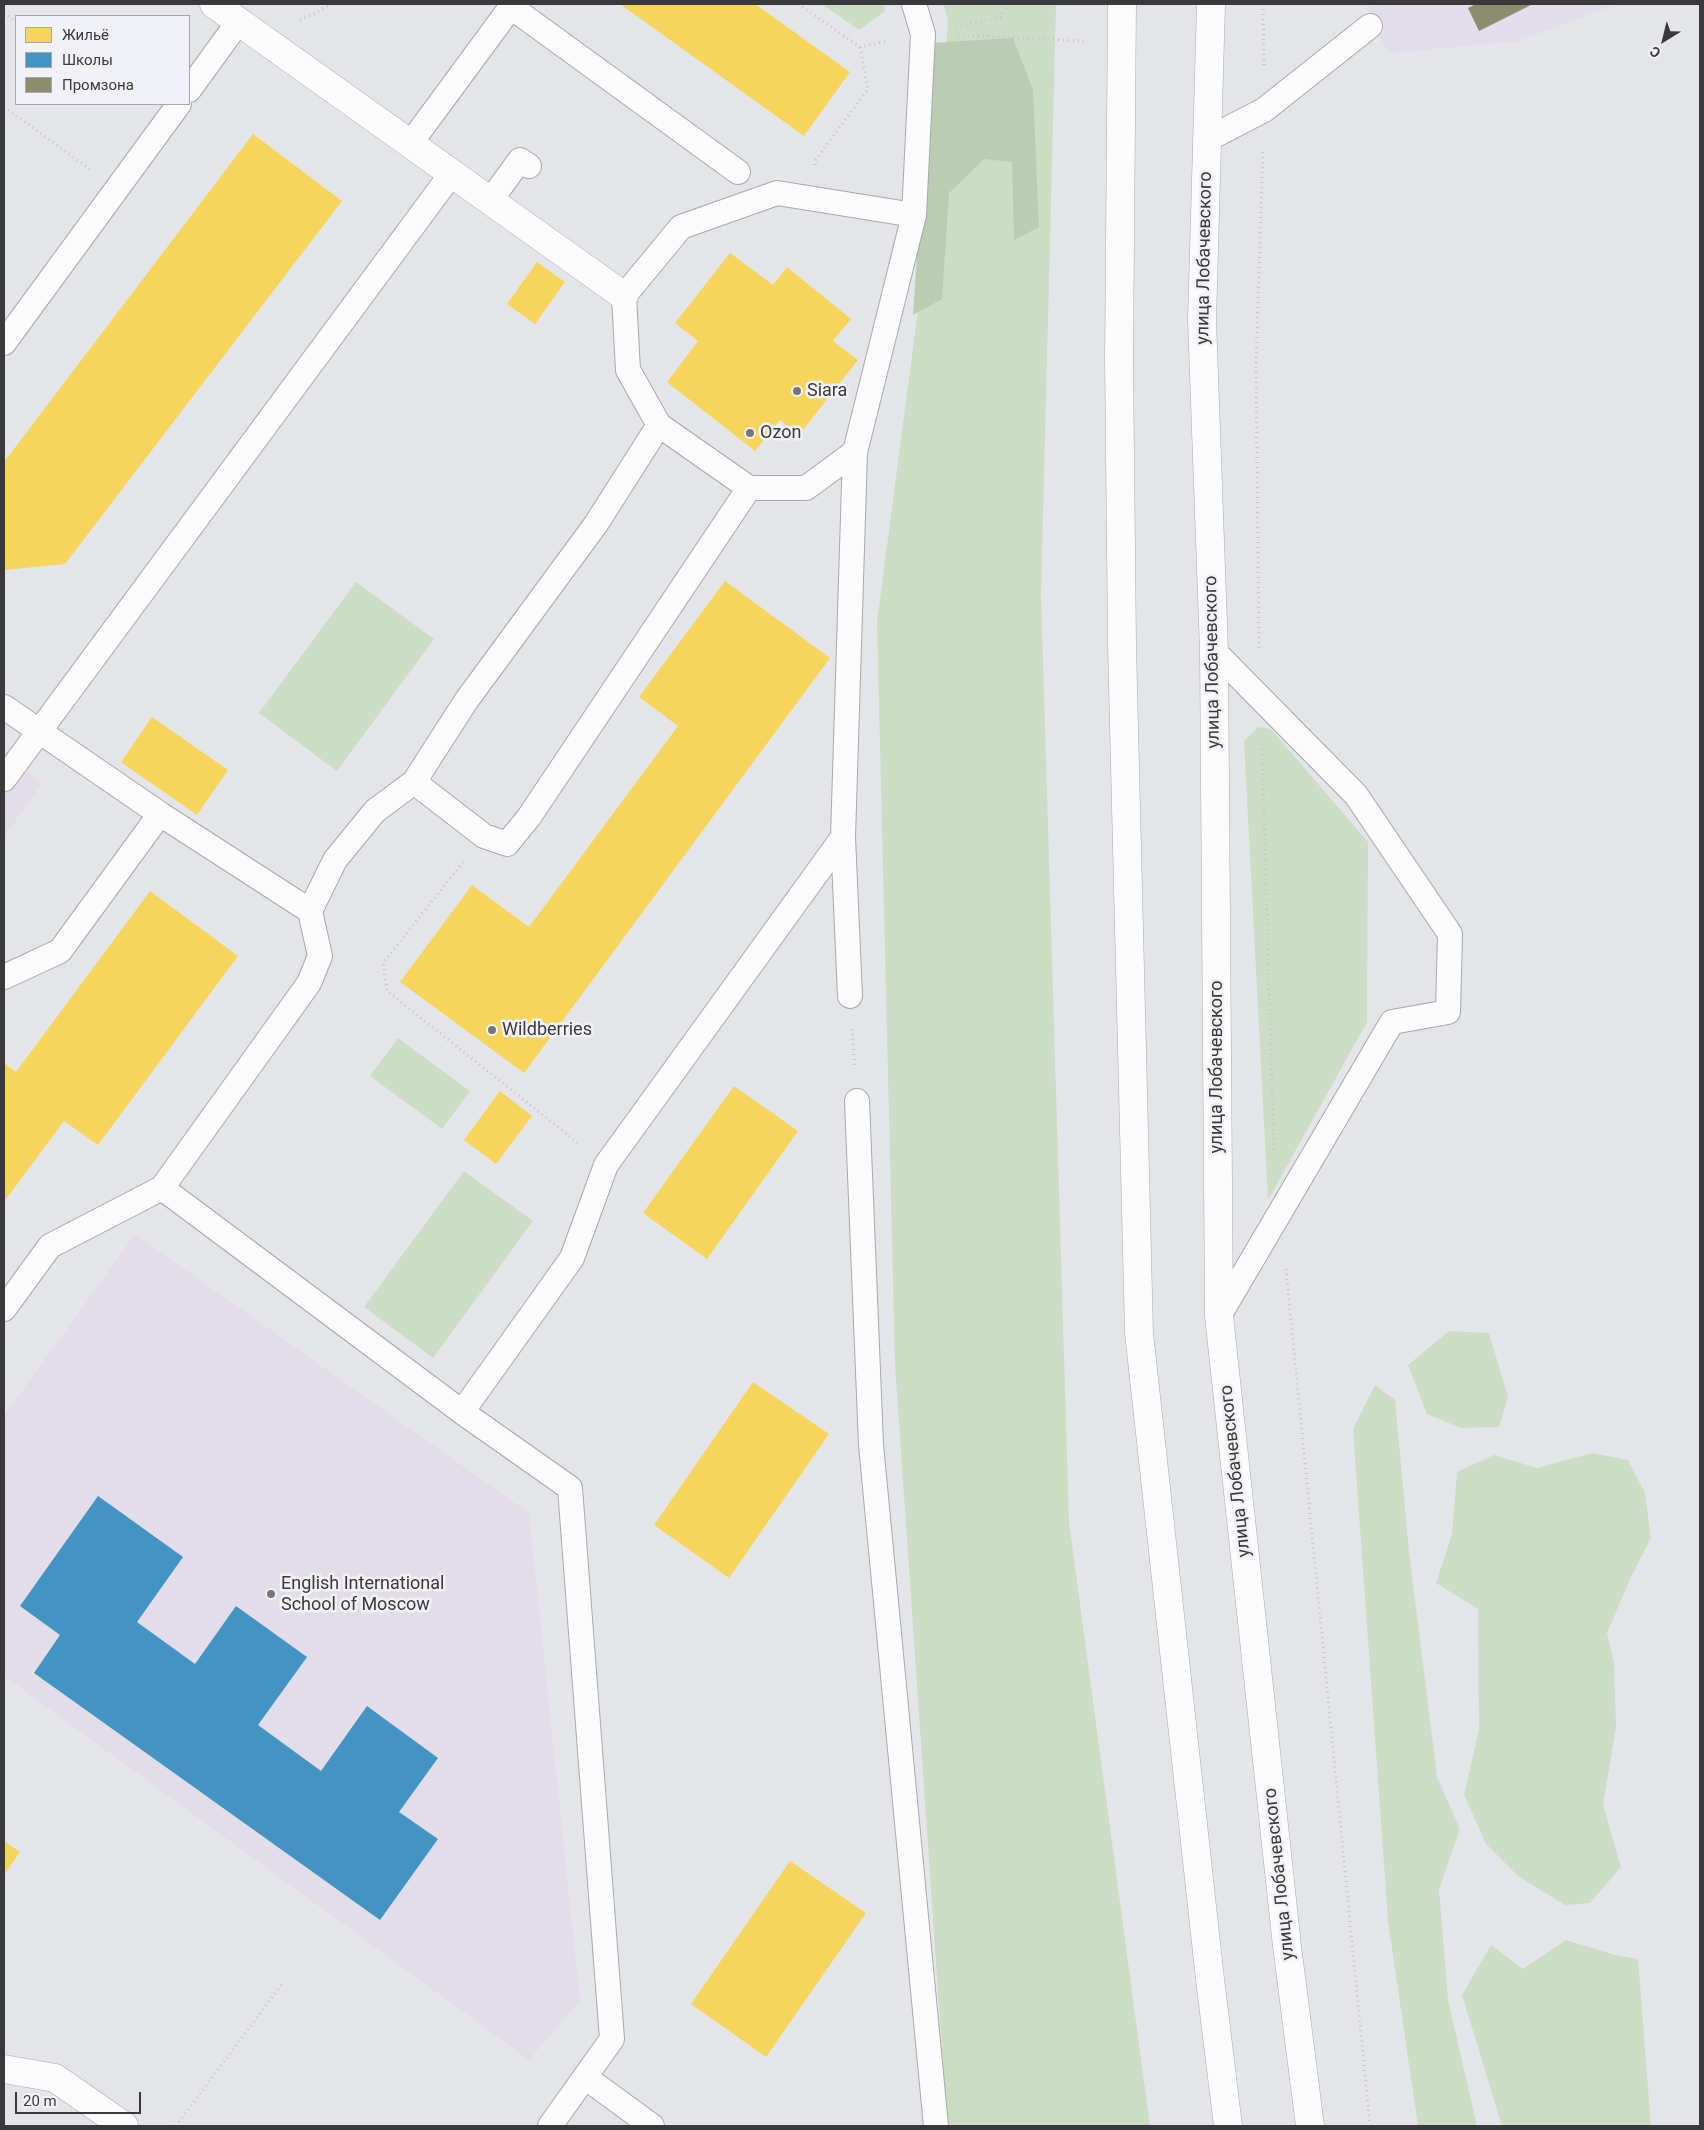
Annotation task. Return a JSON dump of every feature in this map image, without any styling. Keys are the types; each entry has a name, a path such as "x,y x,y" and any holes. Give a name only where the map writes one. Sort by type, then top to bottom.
{"main road":[{"path":"214,4 624,296"},
{"path":"1122,4 1119,359 1122,615 1139,1333 1228,2126"},
{"name":"улица Лобачевского","path":"1211,4 1202,320 1214,651 1219,1316 1287,1946 1310,2126"},
{"path":"4,2069 55,2078 124,2126"}],"lane":[{"path":"850,996 843,837 855,452 914,215 923,34 914,4"},
{"path":"410,144 509,5 738,172"},
{"path":"190,89 239,21"},
{"path":"1208,139 1264,110 1370,26"},
{"path":"4,343 178,105"},
{"path":"490,201 520,160 529,166"},
{"path":"4,778 452,174"},
{"path":"855,452 806,488 749,488 659,425 628,370 624,296 681,227 777,193 914,215"},
{"path":"4,1309 50,1246 162,1188 309,983 320,956 310,911 335,860 376,812 414,782 466,701 596,524 659,425"},
{"path":"414,782 484,836 507,844 529,817 749,488"},
{"path":"1214,651 1356,796 1450,934 1448,1012 1392,1022 1219,1316"},
{"path":"4,707 160,814 310,911"},
{"path":"4,977 60,951 160,814"},
{"path":"462,1412 572,1258 606,1165 843,837"},
{"path":"857,1101 871,1445 936,2126"},
{"path":"162,1188 462,1412 570,1488 612,2039 550,2126"},
{"path":"585,2077 652,2126"}],"path":[{"path":"798,4 860,47 868,88 816,161"},
{"path":"860,47 1000,17 1010,4"},
{"path":"1263,4 1264,110 1256,364 1260,698 1274,1156"},
{"path":"4,13 15,21"},
{"path":"923,34 1084,41"},
{"path":"4,107 117,188"},
{"path":"484,836 383,963 387,991 606,1165"},
{"path":"850,996 857,1101"},
{"path":"1265,1239 1288,1272 1370,2126"},
{"path":"176,2126 282,1984"}],"shaded area":[{"path":"1369,4 1617,4 1518,41 1391,53 1370,26"},
{"path":"4,755 42,783 4,837"},
{"name":"English International School of Moscow","path":"135,1234 529,1513 580,2001 529,2060 4,1676 4,1416"}],"green space":[{"path":"822,4 884,4 885,11 859,30"},
{"path":"943,4 1056,4 1041,594 1069,1522 1150,2126 948,2126 947,2123 895,1364 877,622 940,142 948,19"},
{"path":"1013,38 1033,90 1039,227 1014,240 1012,162 984,159 949,193 942,299 913,315 931,43"},
{"path":"356,582 434,639 337,771 259,713"},
{"path":"1258,727 1271,729 1368,842 1367,1022 1268,1200 1244,741"},
{"path":"398,1038 470,1091 442,1129 370,1076"},
{"path":"464,1171 533,1221 433,1358 364,1307"},
{"path":"1449,1331 1489,1333 1508,1397 1499,1427 1461,1428 1427,1414 1408,1365"},
{"path":"1375,1385 1395,1400 1409,1552 1437,1777 1460,1829 1439,1889 1448,2000 1477,2126 1418,2126 1388,1921 1353,1429"},
{"path":"1592,1453 1628,1460 1645,1493 1651,1538 1631,1577 1607,1633 1614,1663 1616,1727 1603,1805 1621,1867 1590,1903 1565,1905 1518,1876 1486,1844 1464,1795 1479,1730 1478,1609 1436,1583 1452,1534 1457,1472 1494,1455 1537,1468"},
{"path":"1566,1940 1615,1955 1638,1959 1651,2126 1502,2126 1462,1995 1491,1945 1523,1969"}],"building: Жильё":[{"path":"620,4 755,4 850,72 804,136"},
{"path":"253,134 342,201 65,564 4,570 4,462"},
{"path":"730,253 773,285 787,267 851,319 833,341 858,360 799,435 780,420 755,451 667,382 698,341 675,323"},
{"path":"537,262 565,282 535,324 507,304"},
{"path":"725,581 830,658 524,1073 400,982 472,885 529,927 678,726 639,697"},
{"path":"152,717 228,770 197,815 121,762"},
{"path":"150,891 238,956 98,1145 64,1121 4,1202 4,1063 16,1072"},
{"path":"734,1086 798,1131 707,1259 643,1213"},
{"path":"500,1091 532,1116 496,1164 464,1140"},
{"path":"753,1382 829,1434 729,1578 654,1525"},
{"path":"4,1841 20,1852 4,1875"},
{"path":"790,1861 866,1913 766,2057 691,2004"}],"building: Школы":[{"path":"98,1496 183,1557 137,1622 195,1664 236,1606 307,1657 258,1725 321,1771 367,1706 438,1758 399,1812 438,1839 380,1920 34,1673 60,1635 20,1606"}],"building: Промзона":[{"path":"1476,4 1533,4 1479,31 1468,8"}],"place":[{"name":"Siara","path":"797,391"},
{"name":"Ozon","path":"750,433"},
{"name":"Wildberries","path":"492,1030"},
{"name":"English International School of Moscow","path":"271,1594"}]}
